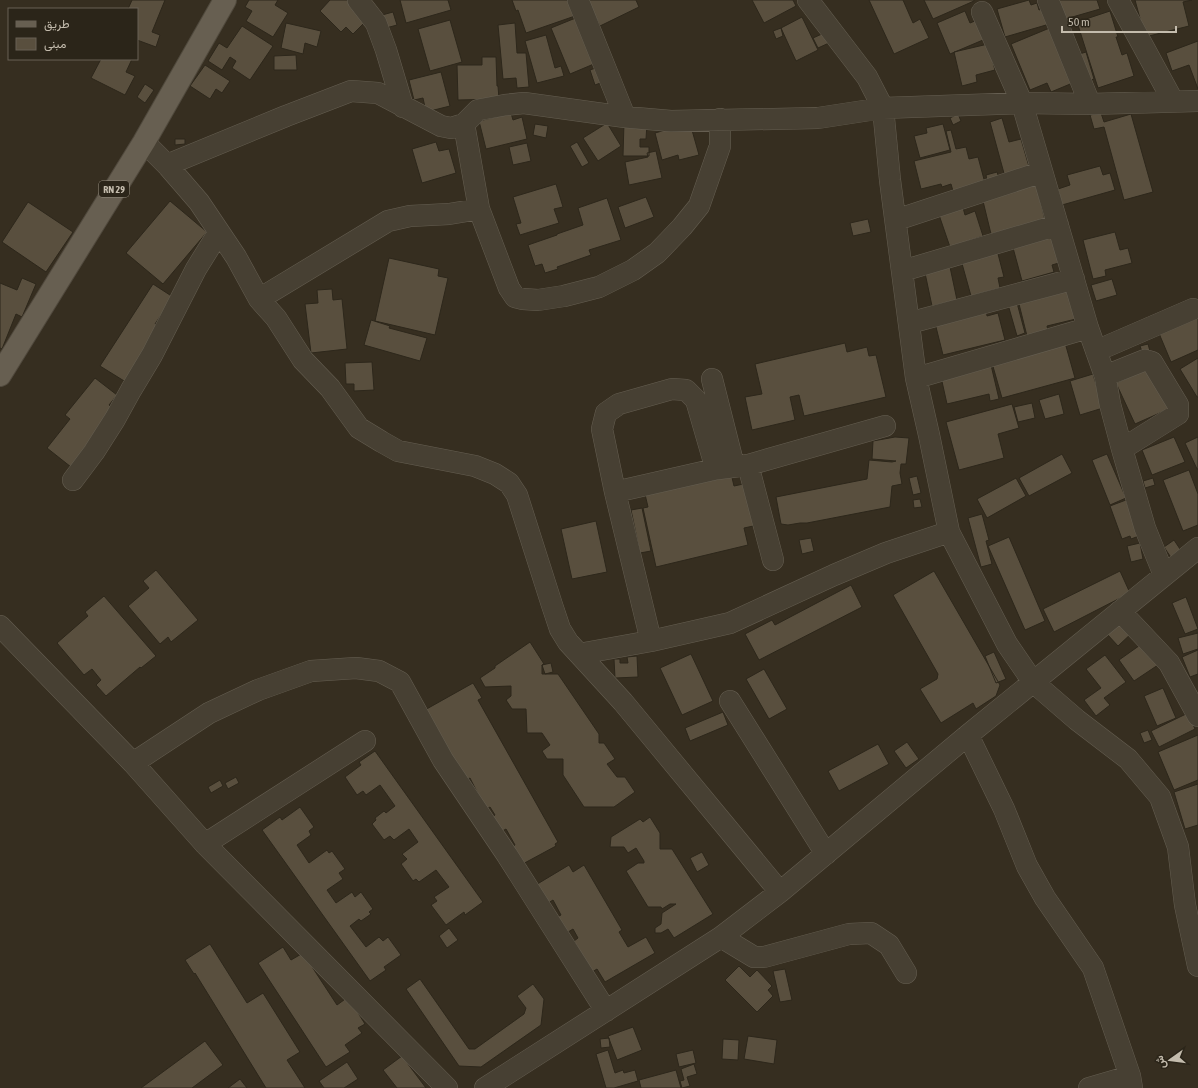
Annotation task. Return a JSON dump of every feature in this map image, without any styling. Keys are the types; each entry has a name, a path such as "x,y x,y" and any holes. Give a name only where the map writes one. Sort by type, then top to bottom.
{"main road":[{"name":"RN 29","path":"0,375 144,142 225,0"}],"street":[{"path":"358,0 376,23 386,50 403,107"},
{"path":"578,0 625,117"},
{"path":"808,0 867,77 883,108 916,378 949,532 1007,644 1033,682 1077,720 1128,759 1160,798 1178,847 1185,905 1198,966"},
{"path":"1048,0 1090,104"},
{"path":"1118,0 1173,101"},
{"path":"982,12 1022,103 1088,328 1105,376 1110,404 1145,528 1164,575"},
{"path":"167,165 286,116 351,92 378,94 441,126 451,128 464,124 478,110 524,103 625,117 671,120 818,118 883,108 1022,103 1090,104 1198,101"},
{"path":"464,124 479,209 509,288 515,297 538,300 564,296 599,287 633,270 657,253 682,227 699,206 720,146 720,119"},
{"path":"144,142 167,165 199,202 236,257 259,299 276,318 303,360 330,388 359,428 398,451 475,466 495,474 509,483 517,495 560,629 568,642 628,707 780,892"},
{"path":"896,220 1042,172"},
{"path":"259,299 388,221 410,216 449,214 479,209"},
{"path":"902,271 1058,225"},
{"path":"73,480 94,452 115,419 152,355 196,269 219,232"},
{"path":"909,323 1074,279"},
{"path":"1096,351 1193,309"},
{"path":"916,378 1088,328"},
{"path":"1105,376 1145,360 1152,362 1178,405 1178,414 1122,449"},
{"path":"712,379 733,467"},
{"path":"651,641 615,492 602,429 606,413 619,404 672,389 686,390 696,400 733,467 773,560"},
{"path":"615,492 733,467 885,426"},
{"path":"579,654 651,641 730,623 834,575 886,553 949,532"},
{"path":"485,1088 511,1082 606,1011 721,937 780,892 968,735 1198,548"},
{"path":"1120,611 1169,663 1198,716"},
{"path":"0,626 133,763 205,844 447,1088"},
{"path":"133,763 210,713 258,690 311,671 356,668 379,671 400,682 443,760 507,855 606,1011"},
{"path":"730,702 826,854"},
{"path":"968,735 1004,809 1027,866 1045,898 1093,968 1131,1082 1089,1088"},
{"path":"205,844 365,740"},
{"path":"721,937 754,957 764,957 849,934 871,933 889,945 906,973"}],"building":[{"path":"132,0 165,0 152,32 160,35 156,47 138,40 138,8 128,8"},
{"path":"249,0 278,0 275,5 288,13 273,37 246,21 252,11 245,7"},
{"path":"330,0 347,0 367,20 353,34 346,27 341,32 320,11"},
{"path":"400,0 448,0 451,10 406,23"},
{"path":"512,0 569,0 575,16 526,33 518,10 516,11"},
{"path":"587,0 636,0 639,7 600,26"},
{"path":"752,0 793,0 796,6 764,23"},
{"path":"869,0 903,0 913,23 920,19 929,38 894,54"},
{"path":"924,0 974,0 974,1 933,19"},
{"path":"1029,0 1031,5 1037,3 1039,10 1049,7 1053,23 1005,37 997,9"},
{"path":"1056,0 1097,0 1100,9 1062,20"},
{"path":"1135,0 1192,0 1183,2 1189,26 1145,37"},
{"path":"965,11 970,23 982,18 990,37 950,54 937,23"},
{"path":"1110,11 1122,55 1127,53 1134,76 1098,88 1077,22"},
{"path":"393,12 397,25 386,28 382,15"},
{"path":"583,15 601,61 570,74 551,28"},
{"path":"802,17 818,50 796,61 781,28"},
{"path":"450,20 462,62 430,71 418,29"},
{"path":"286,23 321,31 317,47 305,43 303,54 281,48"},
{"path":"515,23 517,53 526,53 529,87 517,88 516,78 503,79 498,25"},
{"path":"242,26 273,46 250,80 232,68 236,61 230,57 222,70 208,61 219,43 227,48"},
{"path":"1052,27 1075,82 1051,92 1047,83 1030,90 1011,44"},
{"path":"781,28 783,36 776,39 773,31"},
{"path":"824,33 829,43 818,48 813,38"},
{"path":"546,35 555,68 561,66 564,76 537,83 525,41"},
{"path":"1198,41 1198,89 1189,65 1172,71 1166,53"},
{"path":"988,44 995,70 976,75 977,82 962,86 954,52"},
{"path":"1086,52 1094,79 1084,82 1076,55"},
{"path":"296,55 297,70 274,70 274,56"},
{"path":"482,57 496,57 499,99 458,100 457,65 482,65"},
{"path":"100,60 132,60 126,72 135,76 125,95 91,78"},
{"path":"205,65 230,81 222,93 216,89 210,99 190,86"},
{"path":"598,67 603,82 595,85 590,70"},
{"path":"441,72 450,106 426,112 423,98 414,100 409,80"},
{"path":"145,84 154,90 145,103 137,97"},
{"path":"511,113 513,120 522,117 527,139 486,149 479,121"},
{"path":"1101,113 1104,122 1131,114 1153,192 1124,200 1104,127 1094,129 1090,115"},
{"path":"958,114 961,121 953,125 950,118"},
{"path":"1002,118 1009,142 1021,139 1030,170 1005,177 990,122"},
{"path":"624,122 647,123 646,139 640,139 640,147 649,147 649,156 623,156"},
{"path":"607,123 621,146 598,161 583,138"},
{"path":"690,123 699,155 679,160 678,155 662,160 655,133"},
{"path":"535,124 548,126 546,138 533,135"},
{"path":"943,124 950,150 920,158 914,136 927,133 926,128"},
{"path":"951,130 956,149 966,147 969,159 978,157 985,183 953,191 951,184 942,187 941,184 921,189 914,161 951,152 946,131"},
{"path":"175,139 185,139 185,144 175,145"},
{"path":"436,142 439,151 449,149 456,173 422,183 412,149"},
{"path":"577,142 589,163 582,167 570,146"},
{"path":"527,143 531,161 513,165 509,147"},
{"path":"656,151 662,178 629,185 625,162 648,157 647,153"},
{"path":"1100,166 1103,175 1110,173 1115,190 1062,205 1058,189 1070,185 1067,175"},
{"path":"997,172 999,178 987,181 986,175"},
{"path":"556,184 563,207 554,209 559,223 520,235 516,224 521,223 513,197"},
{"path":"1036,184 1045,220 991,234 982,197"},
{"path":"646,197 654,217 625,228 618,207"},
{"path":"607,198 621,240 589,250 591,255 557,267 558,269 545,273 542,264 535,266 528,245 583,225 578,208"},
{"path":"170,201 207,232 163,284 126,253"},
{"path":"28,202 73,232 46,272 2,242"},
{"path":"962,204 965,215 975,211 983,236 950,247 938,212"},
{"path":"868,219 871,232 853,236 850,223"},
{"path":"1115,232 1120,250 1128,248 1132,263 1105,270 1106,276 1093,279 1083,240"},
{"path":"1054,233 1062,262 1052,265 1054,272 1022,281 1012,244"},
{"path":"997,250 1004,277 998,278 1000,288 971,296 961,260"},
{"path":"389,258 439,269 438,276 448,278 435,335 375,321"},
{"path":"950,267 957,300 932,306 925,273"},
{"path":"22,278 36,284 22,317 16,314 2,349 0,348 0,283 17,290"},
{"path":"1112,279 1117,295 1096,301 1091,285"},
{"path":"153,284 173,297 155,324 164,330 129,384 100,366"},
{"path":"1067,284 1076,319 1047,326 1048,331 1027,336 1017,296"},
{"path":"332,289 333,300 342,299 347,349 311,353 305,304 318,303 317,290"},
{"path":"1016,299 1025,333 1017,336 1007,301"},
{"path":"986,308 987,316 998,313 1005,340 943,355 935,323"},
{"path":"1198,313 1198,350 1171,362 1158,331"},
{"path":"371,320 390,326 389,328 427,338 420,361 364,345"},
{"path":"1064,339 1075,378 1002,398 992,363"},
{"path":"845,343 847,352 867,347 869,356 876,355 886,397 804,416 799,395 790,397 795,420 752,430 745,397 762,394 755,364"},
{"path":"1148,344 1151,355 1144,357 1140,346"},
{"path":"1198,358 1198,397 1197,397 1180,369"},
{"path":"372,362 374,390 354,391 354,384 346,384 345,363"},
{"path":"991,365 999,399 990,401 989,394 947,404 941,377"},
{"path":"1152,367 1171,408 1135,424 1116,383"},
{"path":"1093,374 1103,408 1080,415 1070,381"},
{"path":"95,378 117,395 109,405 117,412 71,467 47,448 70,419 65,415"},
{"path":"1059,394 1064,414 1045,419 1039,400"},
{"path":"1032,403 1035,418 1018,422 1014,407"},
{"path":"1012,404 1019,428 998,434 1004,458 959,470 946,422"},
{"path":"895,437 909,438 906,464 901,464 900,473 902,484 892,486 890,507 807,523 788,525 781,524 776,497 867,479 869,460 896,461 872,459 873,441"},
{"path":"1174,437 1185,462 1152,475 1142,450"},
{"path":"1198,437 1198,469 1197,469 1185,443"},
{"path":"1062,454 1072,473 1029,496 1019,478"},
{"path":"1107,454 1126,498 1110,505 1092,460"},
{"path":"730,469 734,486 748,483 758,525 744,528 748,545 656,567 643,508 648,507 644,490"},
{"path":"1189,470 1198,494 1198,525 1183,531 1163,480"},
{"path":"917,476 921,493 913,495 909,478"},
{"path":"1016,478 1026,496 987,518 977,499"},
{"path":"1153,478 1155,485 1145,488 1143,481"},
{"path":"920,499 922,507 914,508 913,500"},
{"path":"1126,500 1139,536 1131,539 1130,536 1122,539 1110,506"},
{"path":"642,508 651,551 640,553 631,510"},
{"path":"982,514 989,540 986,541 992,564 981,567 968,518"},
{"path":"596,521 607,572 572,579 561,529"},
{"path":"1009,537 1045,621 1025,630 988,546"},
{"path":"811,538 814,551 802,554 799,540"},
{"path":"1174,540 1182,552 1172,559 1164,547"},
{"path":"1140,543 1143,559 1131,562 1127,546"},
{"path":"156,570 198,620 171,642 168,637 160,644 128,606 149,588 143,581"},
{"path":"934,571 1000,685 996,696 976,709 973,703 941,723 920,689 937,679 938,674 893,595"},
{"path":"1120,571 1130,593 1054,632 1043,609"},
{"path":"851,585 862,607 759,660 745,634 772,620 775,625"},
{"path":"104,596 156,656 141,668 140,667 106,696 96,685 101,680 92,669 84,675 57,643 88,616 85,612"},
{"path":"1186,597 1198,629 1185,634 1172,603"},
{"path":"1122,619 1134,631 1118,646 1107,634"},
{"path":"1198,633 1198,649 1183,654 1178,638"},
{"path":"530,642 544,664 542,665 542,674 558,674 599,734 599,743 604,743 615,759 607,764 617,777 625,777 635,792 614,807 584,807 563,775 563,759 547,759 542,751 550,745 542,733 527,733 526,709 512,709 506,700 511,696 511,686 485,687 480,678"},
{"path":"1143,643 1158,665 1134,681 1119,660"},
{"path":"1198,650 1198,674 1190,677 1182,657"},
{"path":"994,652 1006,679 996,683 985,656"},
{"path":"691,654 713,701 682,715 660,668"},
{"path":"1105,655 1126,682 1104,698 1110,705 1096,716 1084,700 1101,688 1086,669"},
{"path":"637,656 638,677 615,678 614,659 620,659 620,663 628,663 627,657"},
{"path":"551,663 553,672 545,674 542,665"},
{"path":"764,669 787,709 769,719 746,679"},
{"path":"473,683 482,698 478,700 558,842 555,844 556,846 519,866 509,848 515,845 506,829 497,834 489,819 495,815 490,807 482,812 473,796 478,794 470,778 461,783 423,711"},
{"path":"1163,688 1176,718 1157,726 1144,696"},
{"path":"723,712 728,725 690,741 685,728"},
{"path":"1188,713 1195,729 1159,747 1151,731"},
{"path":"1148,730 1152,740 1144,743 1140,733"},
{"path":"1198,735 1198,780 1174,790 1158,752"},
{"path":"907,742 919,759 906,768 894,751"},
{"path":"878,744 889,764 839,791 828,771"},
{"path":"375,751 483,902 465,915 464,912 446,925 431,905 437,901 434,897 449,887 436,870 419,882 416,879 413,881 401,864 407,859 402,854 418,842 409,829 394,840 390,836 384,840 372,824 376,820 375,818 384,811 386,813 395,806 380,785 366,795 363,791 357,795 345,777 361,765 359,762"},
{"path":"236,777 239,783 228,789 225,783"},
{"path":"220,780 223,786 211,793 208,787"},
{"path":"1198,784 1198,825 1185,829 1174,792"},
{"path":"300,807 314,827 309,831 311,835 297,845 309,863 327,850 329,853 332,851 345,869 339,873 343,879 327,890 336,903 352,892 355,897 361,892 373,909 369,912 371,914 361,921 359,919 350,926 366,947 379,937 383,941 388,937 401,955 384,967 386,970 370,981 262,830 280,817 282,820"},
{"path":"650,817 660,833 660,849 672,849 713,914 674,938 668,929 661,933 655,933 655,928 661,924 662,913 676,904 670,904 662,909 661,907 648,907 626,871 638,863 644,863 636,848 628,853 624,847 610,847 611,837 640,819 643,822"},
{"path":"702,852 709,865 697,872 690,858"},
{"path":"569,865 573,872 584,865 622,930 619,932 628,947 646,937 655,953 605,982 597,969 592,972 574,941 578,938 573,929 565,934 555,918 561,915 553,900 545,905 534,886"},
{"path":"449,928 458,940 447,948 439,936"},
{"path":"210,944 247,1003 263,993 300,1052 287,1060 305,1088 266,1088 195,973 194,974 185,960"},
{"path":"283,947 291,960 303,953 337,1005 348,997 365,1024 358,1028 362,1033 345,1045 350,1052 326,1067 258,963"},
{"path":"739,966 750,977 757,970 772,986 768,990 773,996 757,1012 725,980"},
{"path":"785,969 792,1000 780,1002 773,971"},
{"path":"420,979 469,1049 475,1049 524,1014 526,1008 517,996 533,984 544,999 541,1025 481,1067 459,1066 406,989"},
{"path":"633,1027 642,1050 617,1060 608,1036"},
{"path":"748,1036 777,1040 774,1064 744,1059"},
{"path":"609,1038 610,1047 601,1048 600,1039"},
{"path":"723,1039 739,1040 738,1060 722,1059"},
{"path":"205,1041 223,1065 192,1088 141,1088"},
{"path":"608,1050 615,1073 623,1070 624,1073 635,1070 638,1081 614,1088 606,1088 596,1054"},
{"path":"693,1050 696,1063 679,1067 676,1054"},
{"path":"402,1056 426,1088 397,1088 383,1070"},
{"path":"347,1062 358,1079 344,1088 324,1088 319,1081"},
{"path":"694,1064 697,1074 687,1077 690,1086 682,1088 680,1081 684,1080 681,1069"},
{"path":"676,1070 681,1088 641,1088 639,1080"},
{"path":"240,1079 247,1088 228,1088"}]}
